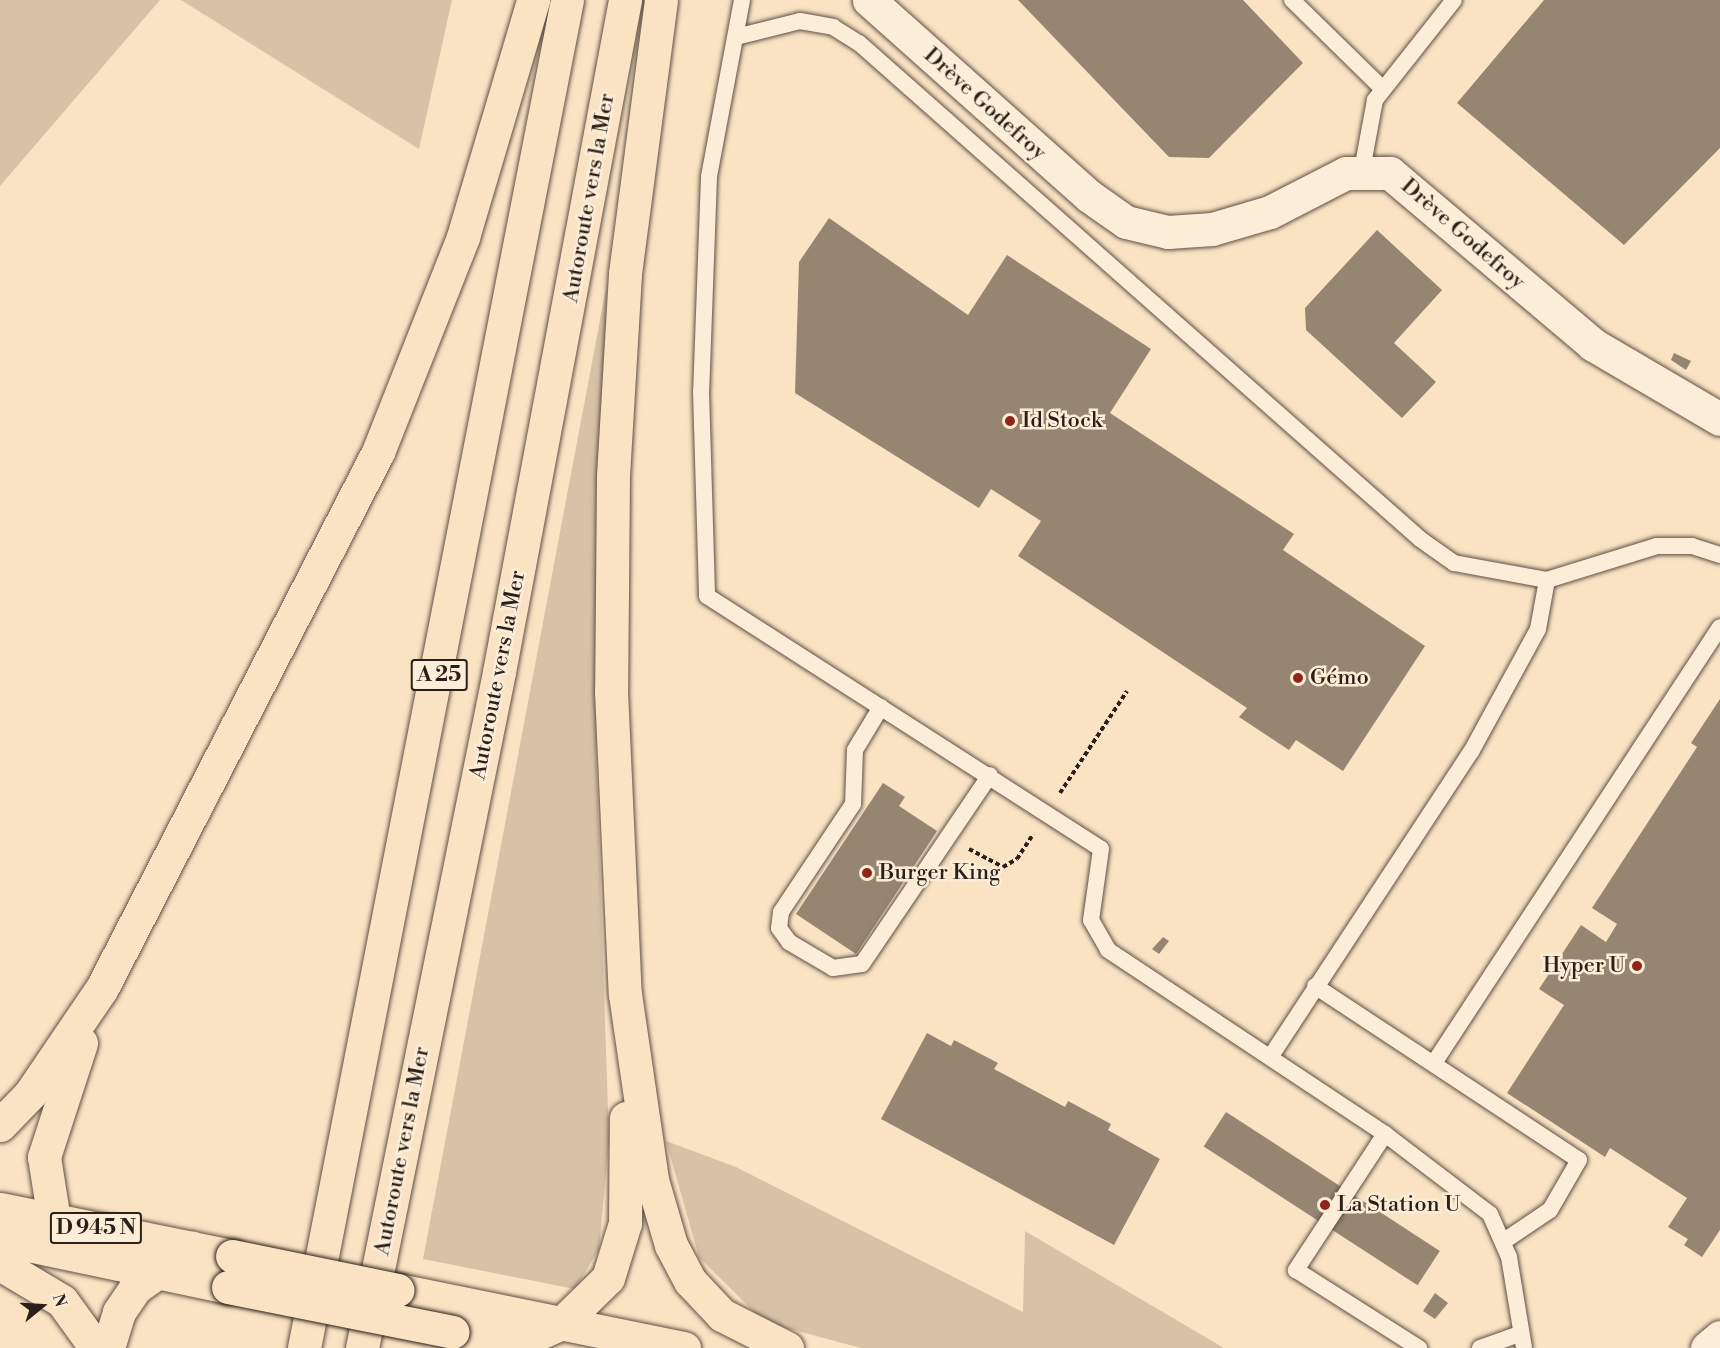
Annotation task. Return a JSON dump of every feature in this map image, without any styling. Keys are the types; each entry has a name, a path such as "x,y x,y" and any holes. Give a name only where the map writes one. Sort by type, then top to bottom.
{"main road":[{"path":"71,1254 54,1220 44,1173 47,1136 102,988 395,413 470,218 533,0"},
{"name":"A 25","path":"304,1348 567,0"},
{"name":"Autoroute vers la Mer","path":"362,1348 499,672 625,0"},
{"path":"519,1346 562,1323 599,1292 622,1245 625,994 611,691 614,437 625,274 661,0"},
{"path":"0,1125 30,1094 102,988"},
{"path":"625,994 652,1180 670,1245 690,1281 722,1315 787,1348"},
{"name":"D 945 N","path":"0,1209 192,1248 230,1271"},
{"name":"D 945 N","path":"0,1239 154,1272 230,1271 455,1317 562,1323 684,1348"},
{"path":"108,1348 126,1300 154,1272 192,1248"},
{"path":"0,1264 62,1301 96,1348"},
{"name":"D 945 N","path":"455,1317 519,1346"}],"street":[{"name":"Drève Godefroy","path":"869,0 1089,196 1126,222 1168,232 1233,226 1362,170 1402,180 1592,344 1720,419"},
{"path":"1707,1348 1720,1337"}],"lane":[{"path":"742,0 709,177 701,391 707,596 990,775 1101,849 1091,920 1102,944 1271,1056 1478,1200 1504,1241 1522,1341 1480,1348"},
{"path":"1292,0 1382,88"},
{"path":"1362,170 1369,113 1382,88 1454,0"},
{"path":"736,37 800,21 833,27 853,39 1428,545 1471,569 1547,580 1568,576 1657,546 1692,546 1720,555"},
{"path":"1271,1056 1471,752 1538,629 1547,580"},
{"path":"1434,1063 1720,627"},
{"path":"881,707 855,750 853,804 781,912 779,927 789,942 834,968 862,964 990,775"},
{"path":"1315,986 1580,1160 1550,1210 1504,1241"},
{"path":"1385,1134 1296,1270 1419,1348"}],"shaded area":[{"path":"0,0 160,0 0,186"},
{"path":"181,0 452,0 419,149"},
{"path":"607,283 596,750 609,1140 599,1249 575,1289 423,1259"},
{"path":"666,1141 736,1167 1023,1312 1025,1231 1224,1348 861,1348 764,1322 699,1257"}],"building":[{"path":"1018,0 1243,0 1303,63 1209,158 1169,157"},
{"path":"1544,0 1720,0 1720,148 1624,245 1457,103"},
{"path":"829,218 968,315 1007,255 1151,349 1110,413 1294,534 1283,550 1425,646 1343,771 1296,740 1289,750 1239,717 1247,708 1018,556 1041,521 991,489 979,508 795,393 799,262"},
{"path":"1377,230 1442,290 1394,343 1436,382 1402,418 1306,330 1305,308"},
{"path":"1674,353 1691,361 1686,370 1671,360"},
{"name":"Hyper U","path":"1720,699 1720,1230 1702,1257 1684,1245 1688,1239 1668,1227 1687,1198 1610,1148 1605,1157 1507,1093 1564,1005 1539,989 1581,925 1606,942 1617,924 1592,908 1697,747 1691,743"},
{"name":"Burger King","path":"883,783 905,797 899,806 937,831 856,954 796,914"},
{"path":"1163,937 1169,941 1159,954 1152,949"},
{"path":"927,1033 951,1046 954,1040 998,1063 994,1069 1065,1107 1068,1101 1111,1124 1108,1130 1160,1159 1114,1245 881,1119"},
{"path":"1226,1112 1440,1251 1418,1285 1204,1146"},
{"path":"1435,1293 1448,1303 1435,1319 1423,1311"}],"place":[{"name":"Id Stock","path":"1010,421"},
{"name":"Gémo","path":"1298,678"},
{"name":"Burger King","path":"867,873"},
{"name":"Hyper U","path":"1637,966"},
{"name":"La Station U","path":"1325,1205"}]}
